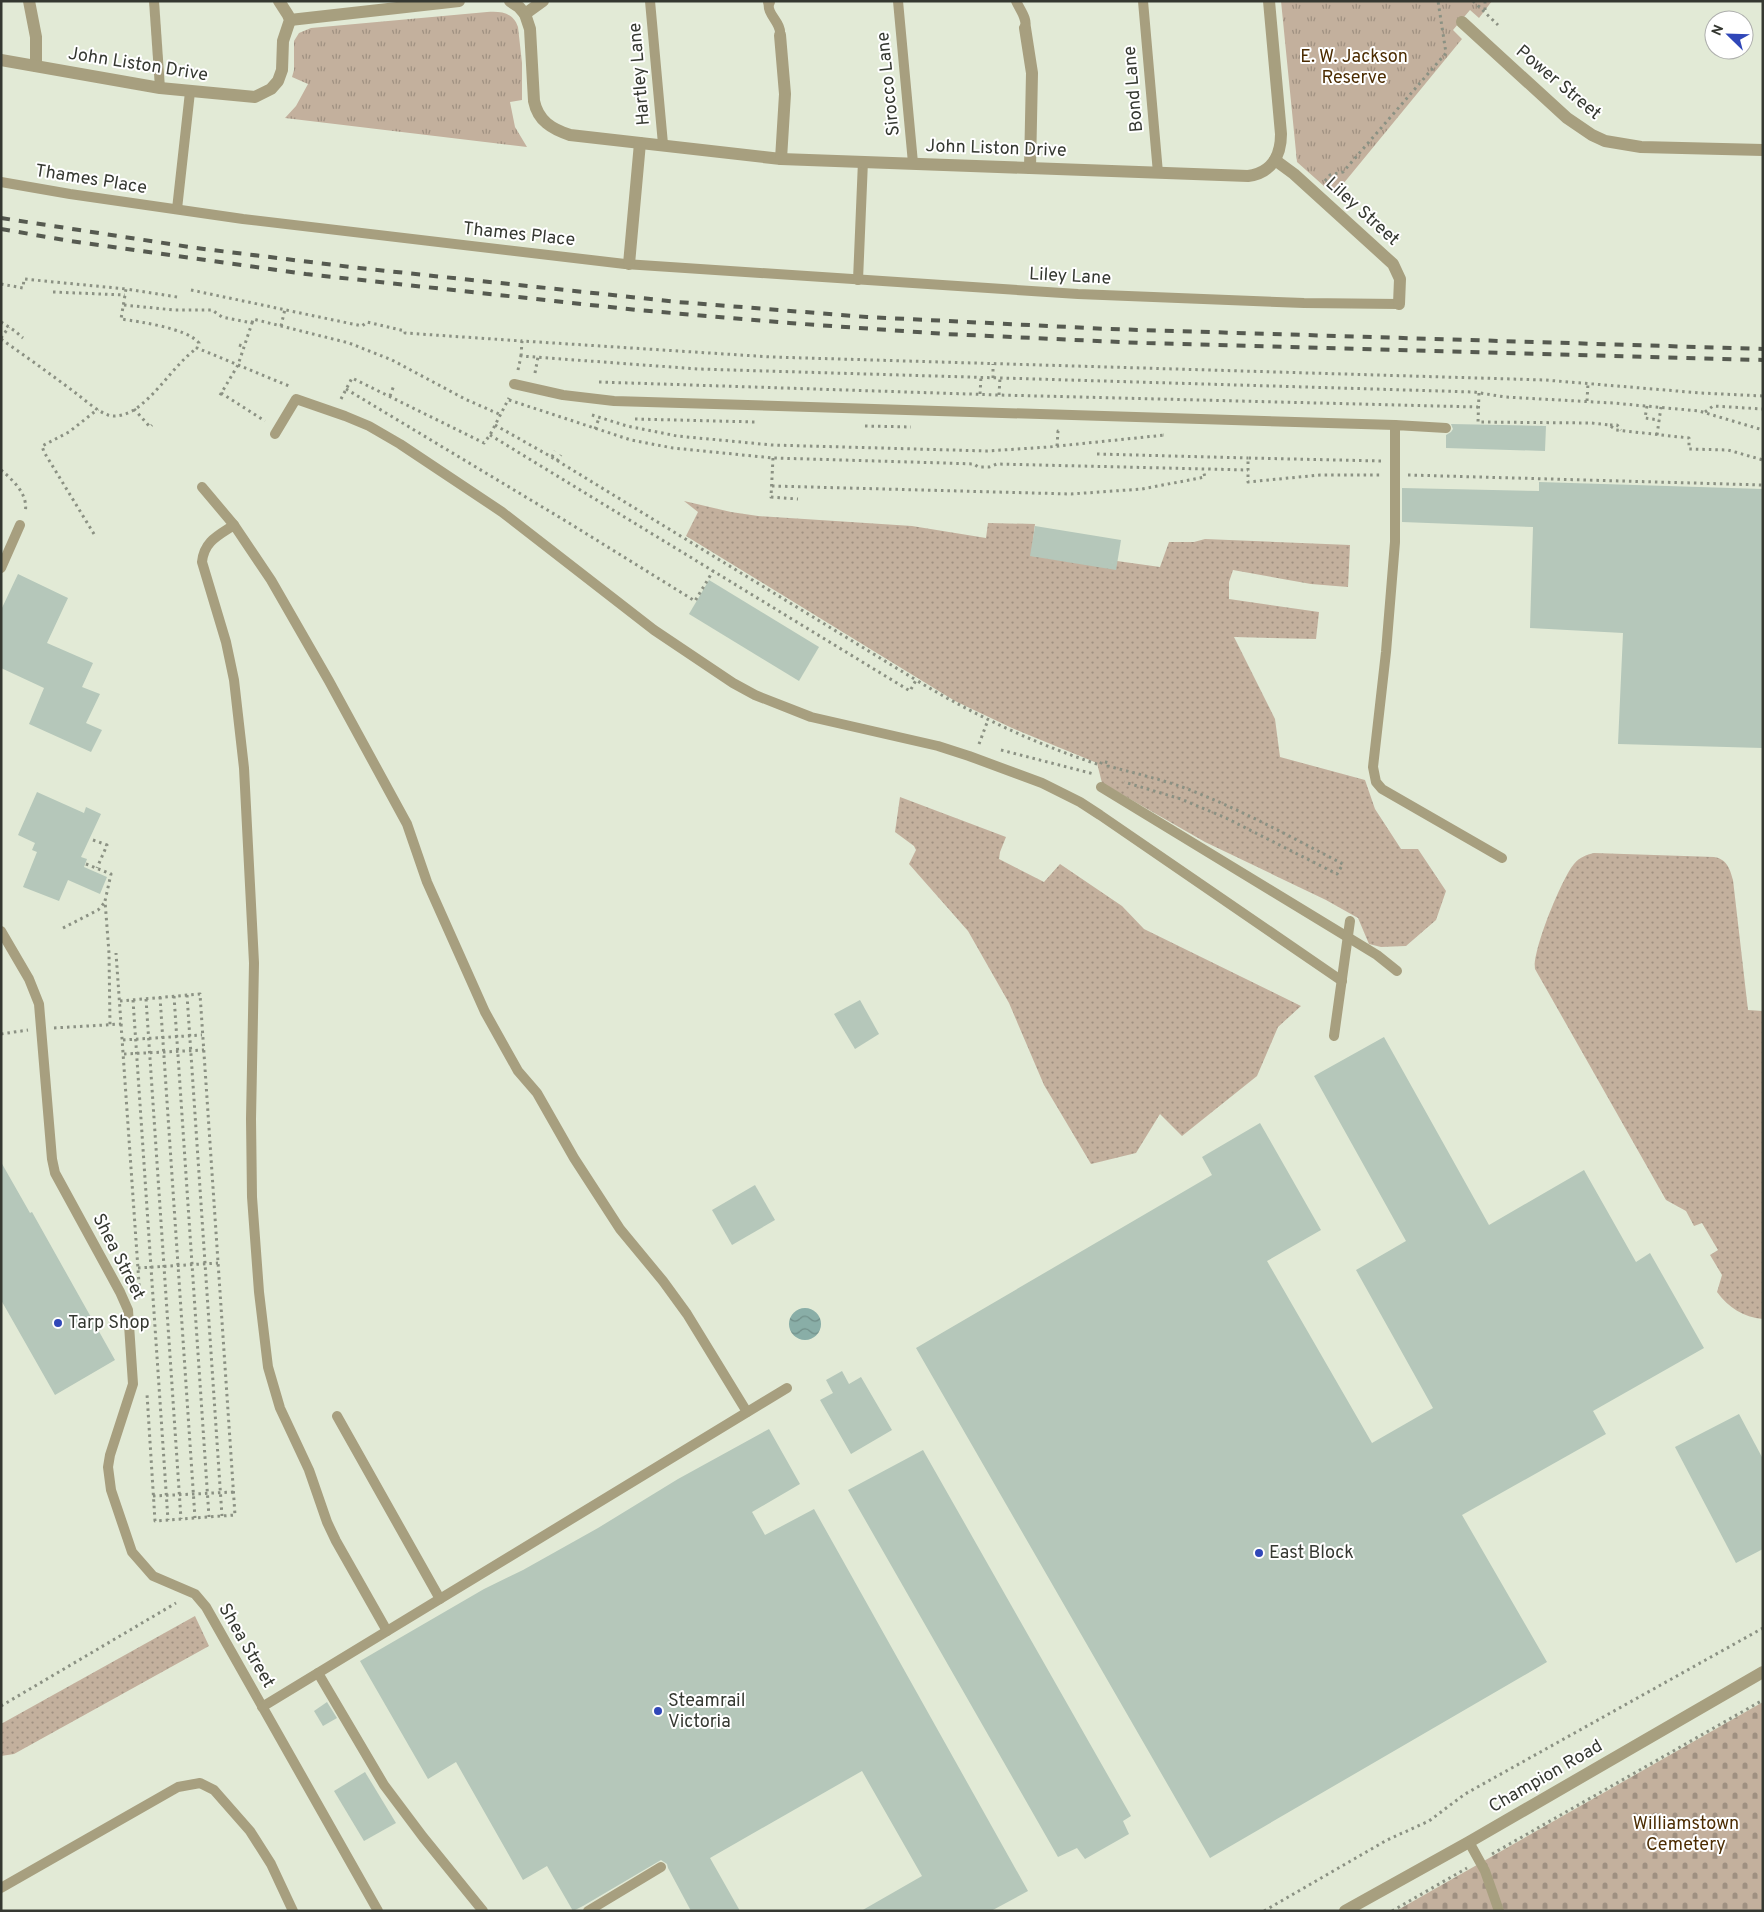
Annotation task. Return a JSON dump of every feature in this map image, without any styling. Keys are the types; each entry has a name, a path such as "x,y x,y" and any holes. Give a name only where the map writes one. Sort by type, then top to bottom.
{"street":[{"path":"29,1 36,37 36,66"},
{"path":"279,1 290,20 459,1"},
{"path":"510,1 525,14 542,1"},
{"path":"1269,1 1281,134 1281,147 1275,160"},
{"name":"John Liston Drive","path":"525,14 530,29 535,106 542,119 552,128 575,136 663,144 781,159 1158,173 1248,176 1262,172 1275,160"},
{"name":"John Liston Drive","path":"1,60 160,88 251,98 269,91 278,81 282,70 283,41 290,20"},
{"name":"Power Street","path":"1462,22 1567,118 1605,142 1641,147 1763,150"},
{"path":"1025,28 1032,74 1030,168"},
{"path":"780,35 785,94 781,159"},
{"path":"629,264 640,142"},
{"name":"Liley Street","path":"1275,160 1294,174 1393,264 1400,279 1399,304"},
{"name":"Champion Road","path":"1346,1911 1763,1672"}],"lane":[{"path":"154,1 160,88"},
{"name":"Hartley Lane","path":"650,1 663,144"},
{"path":"769,1 769,9 780,27 780,35"},
{"name":"Sirocco Lane","path":"898,1 913,163"},
{"path":"1016,1 1025,20 1025,28"},
{"name":"Bond Lane","path":"1142,1 1158,173"},
{"path":"177,209 190,92"},
{"path":"858,280 863,162"},
{"name":"Thames Place","path":"1,182 243,219 629,264 858,280"},
{"name":"Liley Lane","path":"858,280 1078,294 1399,304"},
{"path":"514,384 532,389 614,402 1446,428"},
{"path":"275,434 296,399 369,426 502,512 558,554 622,607 733,683 771,702 810,717 938,746 979,759 1062,792 1100,815 1342,981"},
{"path":"1395,425 1395,542 1386,652 1373,767 1374,778 1382,789 1502,858"},
{"path":"202,487 234,525 271,580 408,824 427,882 485,1012 518,1071 537,1093 574,1158 620,1229 663,1280 687,1314 747,1412"},
{"path":"1,568 20,525"},
{"path":"234,525 208,543 202,562 226,642 234,680 244,768 254,964 251,1119 252,1197 259,1292 268,1367 280,1408 309,1470 327,1522 387,1632"},
{"path":"1100,787 1348,937 1377,955 1397,971"},
{"path":"1334,1036 1350,921"},
{"name":"Shea Street","path":"1,931 36,994 41,1013 52,1159 55,1173 128,1310 133,1384 110,1455 108,1468 111,1490 132,1552 153,1576 187,1590 200,1599 378,1911"},
{"path":"262,1707 787,1388"},
{"path":"337,1416 440,1599"},
{"path":"318,1673 384,1785 483,1911"},
{"path":"1,1888 178,1787 200,1782 214,1790 250,1832 271,1864 293,1911"},
{"path":"1469,1842 1480,1861 1499,1911"},
{"path":"588,1911 661,1867"}],"path":[{"path":"1315,193 1330,175 1343,172 1446,53 1438,1"},
{"path":"1473,1 1498,24"},
{"path":"1484,1 1485,12"},
{"path":"1,284 23,288 24,279 126,289 177,297"},
{"path":"9,327 1,339 109,416 124,414 134,409 163,385 171,374 197,348 199,343 198,340 186,334 162,326 121,319 126,289"},
{"path":"191,290 362,326 367,322 403,330 405,333 522,341 763,357 1421,376 1588,383 1701,393 1763,396"},
{"path":"53,292 85,295 125,295"},
{"path":"124,305 174,310 212,310 222,317 252,323"},
{"path":"281,326 285,310"},
{"path":"265,421 220,395 238,365 253,319 344,341 372,352 501,415"},
{"path":"1,322 23,338"},
{"path":"338,405 352,378 485,443 509,400 521,356 522,341"},
{"path":"239,345 245,347"},
{"path":"197,348 291,386"},
{"path":"521,356 698,369 1479,393 1505,397 1587,401 1705,412 1763,430"},
{"path":"532,389 538,357"},
{"path":"993,364 993,378"},
{"path":"535,374 542,375"},
{"path":"980,412 981,377"},
{"path":"999,413 1000,378"},
{"path":"590,382 1478,407"},
{"path":"1587,401 1588,383"},
{"path":"389,385 394,386 390,396"},
{"path":"346,389 695,601 713,570"},
{"path":"1479,393 1478,422 1566,422 1609,425 1621,431 1689,438 1689,449 1728,450 1763,460"},
{"path":"509,400 586,426 649,444 707,452 773,458 974,464 978,467 989,468 997,464 1248,470"},
{"path":"1647,406 1645,418 1659,420"},
{"path":"1705,412 1713,406 1763,409"},
{"path":"1657,435 1662,407"},
{"path":"94,534 42,446 69,432 98,409"},
{"path":"134,409 150,427 152,425"},
{"path":"617,418 591,415 677,436 744,443 987,451 1165,435 1134,433"},
{"path":"634,418 757,422"},
{"path":"495,425 552,457 949,700 988,720 1075,756 1100,764 1102,761 1109,763 1108,766 1168,782 1204,796 1256,819 1343,864 1337,874 1226,818 1181,799 1121,781"},
{"path":"862,426 918,427"},
{"path":"1057,446 1058,431 1067,431"},
{"path":"490,435 910,691 916,680"},
{"path":"552,457 555,451"},
{"path":"1097,454 1394,462"},
{"path":"557,461 561,455"},
{"path":"773,458 771,497 798,499"},
{"path":"1248,458 1248,482 1320,475 1395,475 1763,485"},
{"path":"1,470 18,486 26,504 20,525"},
{"path":"772,486 1071,494 1142,489 1205,479 1203,470"},
{"path":"979,744 988,720"},
{"path":"974,743 986,746"},
{"path":"993,748 1098,776"},
{"path":"93,840 107,845 97,868"},
{"path":"86,864 111,874 106,901 110,1025"},
{"path":"63,928 98,910 106,901"},
{"path":"116,953 141,1308"},
{"path":"120,1001 200,994 235,1515 155,1521 146,1387"},
{"path":"187,995 222,1516"},
{"path":"174,996 209,1517"},
{"path":"160,997 195,1518"},
{"path":"146,999 182,1519"},
{"path":"133,1000 168,1520"},
{"path":"1,1034 42,1028 121,1024"},
{"path":"123,1040 202,1035"},
{"path":"124,1054 204,1050"},
{"path":"138,1268 218,1263"},
{"path":"154,1496 234,1492"},
{"path":"1,1706 179,1600 189,1597 200,1599"},
{"path":"1264,1911 1387,1840 1429,1821 1465,1794 1763,1628"},
{"path":"1392,1911 1763,1700"}],"green space":[{"name":"E. W. Jackson Reserve","path":"1281,1 1492,1 1479,18 1470,10 1453,30 1462,39 1334,195 1297,162"},
{"path":"487,12 509,15 518,27 522,63 522,100 510,102 515,127 527,147 285,118 296,106 308,84 292,77 294,70 294,41 299,33 311,28"},
{"path":"684,501 758,516 912,526 986,538 988,523 1035,524 1031,556 1117,561 1160,567 1169,542 1194,542 1205,539 1350,545 1348,587 1311,584 1233,570 1229,582 1229,599 1319,612 1316,639 1234,637 1275,719 1280,757 1365,780 1375,809 1401,849 1418,849 1446,891 1436,920 1406,946 1381,947 1369,944 1358,918 1326,900 1205,842 1102,783 1097,763 1012,728 955,701 686,536 698,512"},
{"path":"900,797 1006,837 999,859 1044,882 1060,864 1122,906 1144,929 1301,1006 1278,1027 1257,1076 1182,1136 1160,1114 1136,1153 1091,1164 1044,1085 1009,1003 968,931 909,864 916,850 914,846 895,832"},
{"path":"1594,853 1714,857 1725,862 1731,872 1748,1010 1763,1011 1763,1319 1737,1311 1726,1303 1717,1292 1722,1275 1710,1255 1718,1250 1702,1223 1694,1226 1686,1211 1666,1200 1535,969 1538,947 1562,884 1576,862"},
{"path":"195,1616 209,1646 14,1754 1,1756 1,1724"},
{"name":"Williamstown Cemetery","path":"1763,1702 1763,1911 1396,1911"}],"water":[{"path":"805,1308 816,1313 821,1324 816,1335 805,1340 794,1335 789,1324 794,1313"}],"building":[{"path":"1451,424 1546,426 1545,451 1446,448 1446,435 1453,429"},
{"path":"1539,482 1763,489 1763,748 1618,744 1623,633 1530,628 1533,527 1402,522 1402,488 1539,491"},
{"path":"1035,526 1121,540 1116,570 1030,556"},
{"path":"18,574 68,598 47,643 93,663 82,687 100,694 86,723 102,730 91,752 29,724 44,688 1,668 1,610"},
{"path":"709,580 819,647 799,681 689,614"},
{"path":"37,792 84,813 86,807 101,814 81,857 87,859 84,867 107,877 100,894 68,880 59,901 23,887 37,852 32,850 35,843 18,835"},
{"path":"860,1000 879,1034 855,1049 834,1014"},
{"name":"East Block","path":"1384,1037 1489,1225 1584,1170 1636,1262 1650,1253 1704,1348 1593,1411 1606,1434 1462,1515 1547,1662 1210,1858 916,1348 1212,1175 1202,1157 1260,1123 1321,1230 1267,1261 1372,1443 1433,1408 1356,1270 1406,1241 1314,1076"},
{"name":"Tarp Shop","path":"1,1162 30,1213 32,1212 115,1360 55,1395 1,1300"},
{"path":"755,1185 775,1220 732,1245 712,1210"},
{"path":"842,1371 849,1384 861,1377 892,1430 851,1454 820,1400 833,1393 826,1380"},
{"path":"1739,1414 1763,1459 1763,1549 1736,1563 1675,1447"},
{"name":"Steamrail Victoria","path":"769,1429 800,1484 752,1512 765,1535 814,1509 1028,1891 991,1911 861,1911 922,1876 862,1771 710,1858 740,1911 691,1911 667,1864 661,1860 573,1911 547,1866 523,1880 456,1762 428,1779 360,1661 484,1589 523,1570 598,1528 678,1479"},
{"path":"923,1450 1131,1816 1123,1821 1129,1834 1085,1859 1077,1848 1058,1857 848,1490"},
{"path":"327,1702 337,1718 323,1726 314,1711"},
{"path":"365,1772 396,1823 364,1841 334,1791"}],"railway":[{"path":"1,218 196,248 359,268 678,302 867,317 1109,329 1763,349"},
{"path":"1,229 70,241 306,274 637,310 789,323 946,334 1142,343 1763,360"}],"place":[{"name":"Tarp Shop","path":"58,1323"},
{"name":"East Block","path":"1259,1553"},
{"name":"Steamrail Victoria","path":"658,1711"}]}
